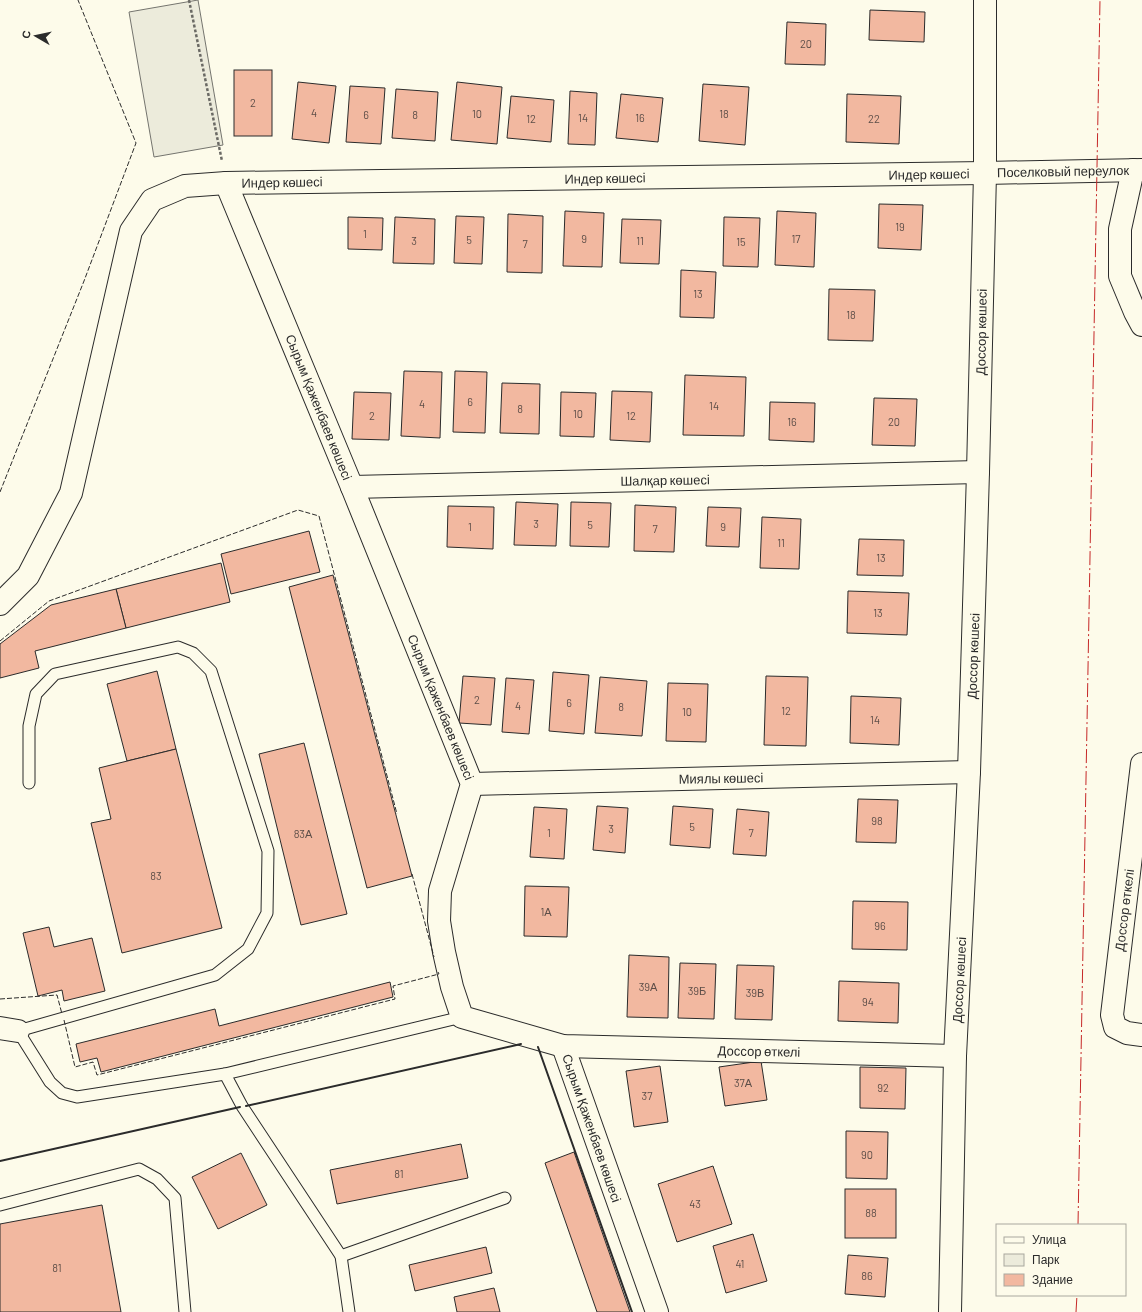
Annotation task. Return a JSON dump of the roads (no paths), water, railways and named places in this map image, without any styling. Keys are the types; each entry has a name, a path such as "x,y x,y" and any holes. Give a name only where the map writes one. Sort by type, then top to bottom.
{"street":[{"name":"Доссор көшесі","path":"950,1312 955,1056 969,772 978,472 985,173 985,0"},
{"name":"Поселковый переулок","path":"985,173 1138,170"},
{"path":"1138,170 1120,229 1120,276 1142,325"},
{"name":"Индер көшесі","path":"0,604 28,576 71,493 131,231 152,200 185,186 226,183 985,173"},
{"name":"Сырым Қаженбаев көшесі","path":"226,183 352,487 472,784 440,891 440,921 444,952 452,987 462,1017 564,1046 657,1312"},
{"name":"Шалқар көшесі","path":"352,487 978,472"},
{"name":"Доссор өткелі","path":"1142,764 1112,1015 1115,1026 1127,1033 1142,1035"},
{"name":"Миялы көшесі","path":"472,784 969,772"},
{"name":"Доссор өткелі","path":"564,1046 955,1056"}],"lane":[{"path":"29,783 29,726 36,694 55,674 178,647 193,653 211,671 268,851 267,913 248,949 215,976 9,1029 50,1082 62,1093 77,1097 225,1074 462,1017"},
{"path":"225,1074 242,1106 341,1256 349,1312"},
{"path":"0,1205 139,1170 157,1179 175,1198 185,1312"},
{"path":"341,1256 505,1198"}]}
